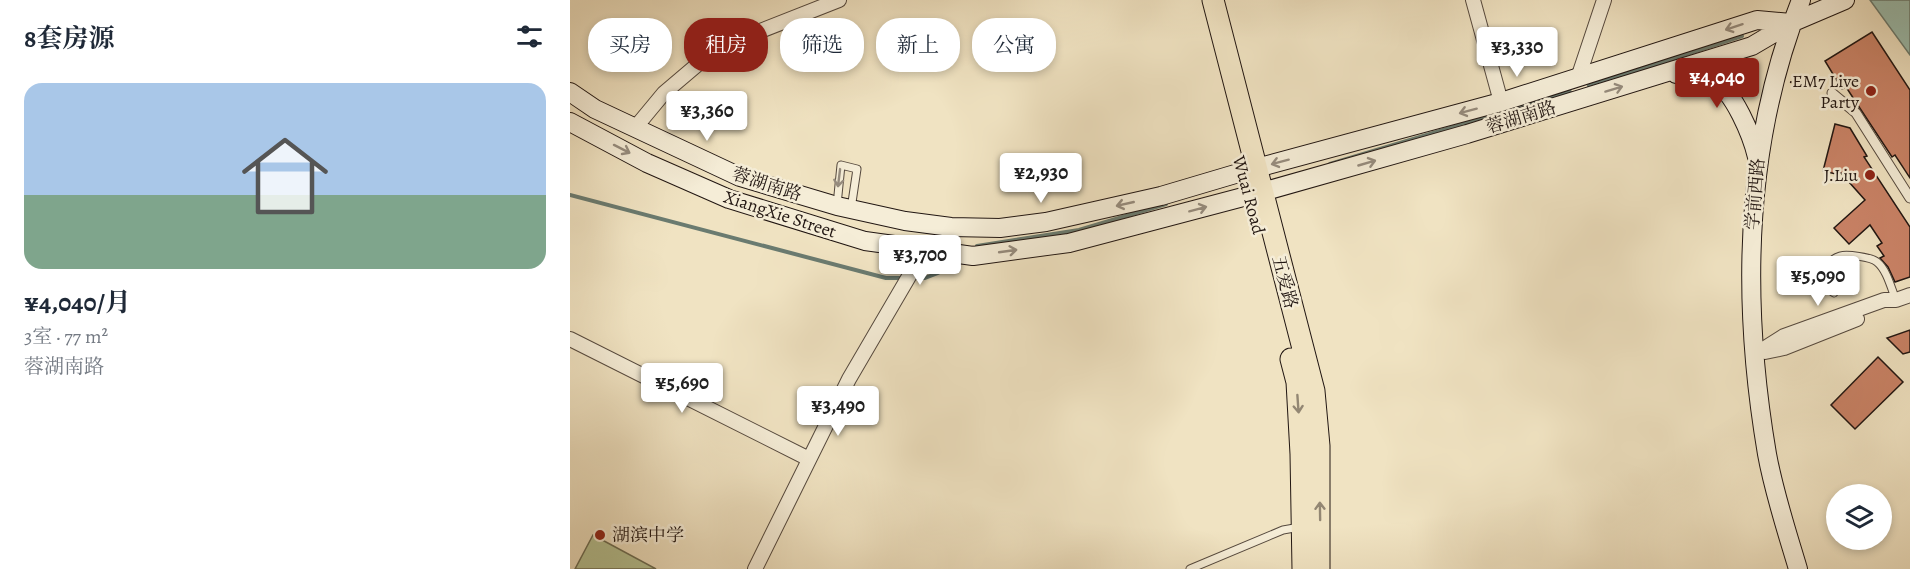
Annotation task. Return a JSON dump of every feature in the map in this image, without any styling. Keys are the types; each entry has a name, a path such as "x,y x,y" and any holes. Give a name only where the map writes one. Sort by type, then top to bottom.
{"main road":[{"name":"Wuai Road","path":"1202,0 1256,194 1297,382 1304,569"},
{"path":"1213,0 1249,170"},
{"name":"学前西路","path":"1798,569 1767,456 1754,355 1749,285 1758,158 1775,80 1791,23 1801,0"},
{"path":"1791,23 1845,0"},
{"name":"蓉湖南路","path":"570,92 595,109 740,177 844,207 905,221 951,227 1000,228 1046,222 1150,198 1501,102 1757,20 1791,23"},
{"name":"蓉湖南路","path":"1256,194 1665,74 1752,46 1791,23"},
{"path":"1665,74 1699,75 1715,81 1731,98 1752,137 1758,158"},
{"path":"1578,78 1583,98"},
{"name":"XiangXie Street","path":"570,122 647,162 729,199 920,256 973,256 1069,243 1256,194"},
{"name":"五爱路","path":"1256,194 1314,391 1319,446 1319,569"},
{"path":"1788,569 1790,542"},
{"path":"1790,542 1813,569"}],"street":[{"path":"634,128 664,93 717,48 839,0"},
{"path":"1473,0 1501,102"},
{"path":"1578,78 1604,0"},
{"path":"1832,93 1856,114 1910,198"},
{"path":"755,569 849,380 920,256"},
{"path":"1754,355 1784,348 1888,307 1896,300 1910,295"},
{"path":"570,339 808,459"}],"lane":[{"path":"841,165 857,169 844,207 841,165"},
{"path":"1834,293 1825,283 1825,272 1830,263 1840,256 1868,257 1878,262 1896,300"},
{"path":"1191,569 1283,530 1304,526"}],"path":[{"path":"1775,80 1821,86"}],"green space":[{"path":"593,535 656,569 575,569"}],"shaded area":[{"path":"1870,0 1910,0 1910,55"}],"building":[{"path":"1872,32 1910,90 1910,178 1895,155 1892,157 1846,87 1842,89 1825,61"},
{"path":"1835,124 1850,128 1867,156 1864,157 1910,227 1910,277 1895,282 1888,267 1880,258 1884,256 1877,246 1882,243 1870,225 1849,244 1834,228 1865,200 1840,172 1836,174 1823,171"},
{"path":"1910,330 1910,352 1903,354 1887,338"},
{"path":"1878,357 1903,382 1855,429 1831,405"}],"waterway":[{"path":"1589,86 1742,36"},
{"path":"1330,164 1570,92"},
{"path":"570,195 886,278 905,278"},
{"path":"977,246 1079,230 1166,204"},
{"path":"913,278 925,278 938,273"}],"place":[{"name":"EM7 Live Party","path":"1871,91"},
{"name":"J.Liu","path":"1870,175"},
{"name":"湖滨中学","path":"600,535"}]}
